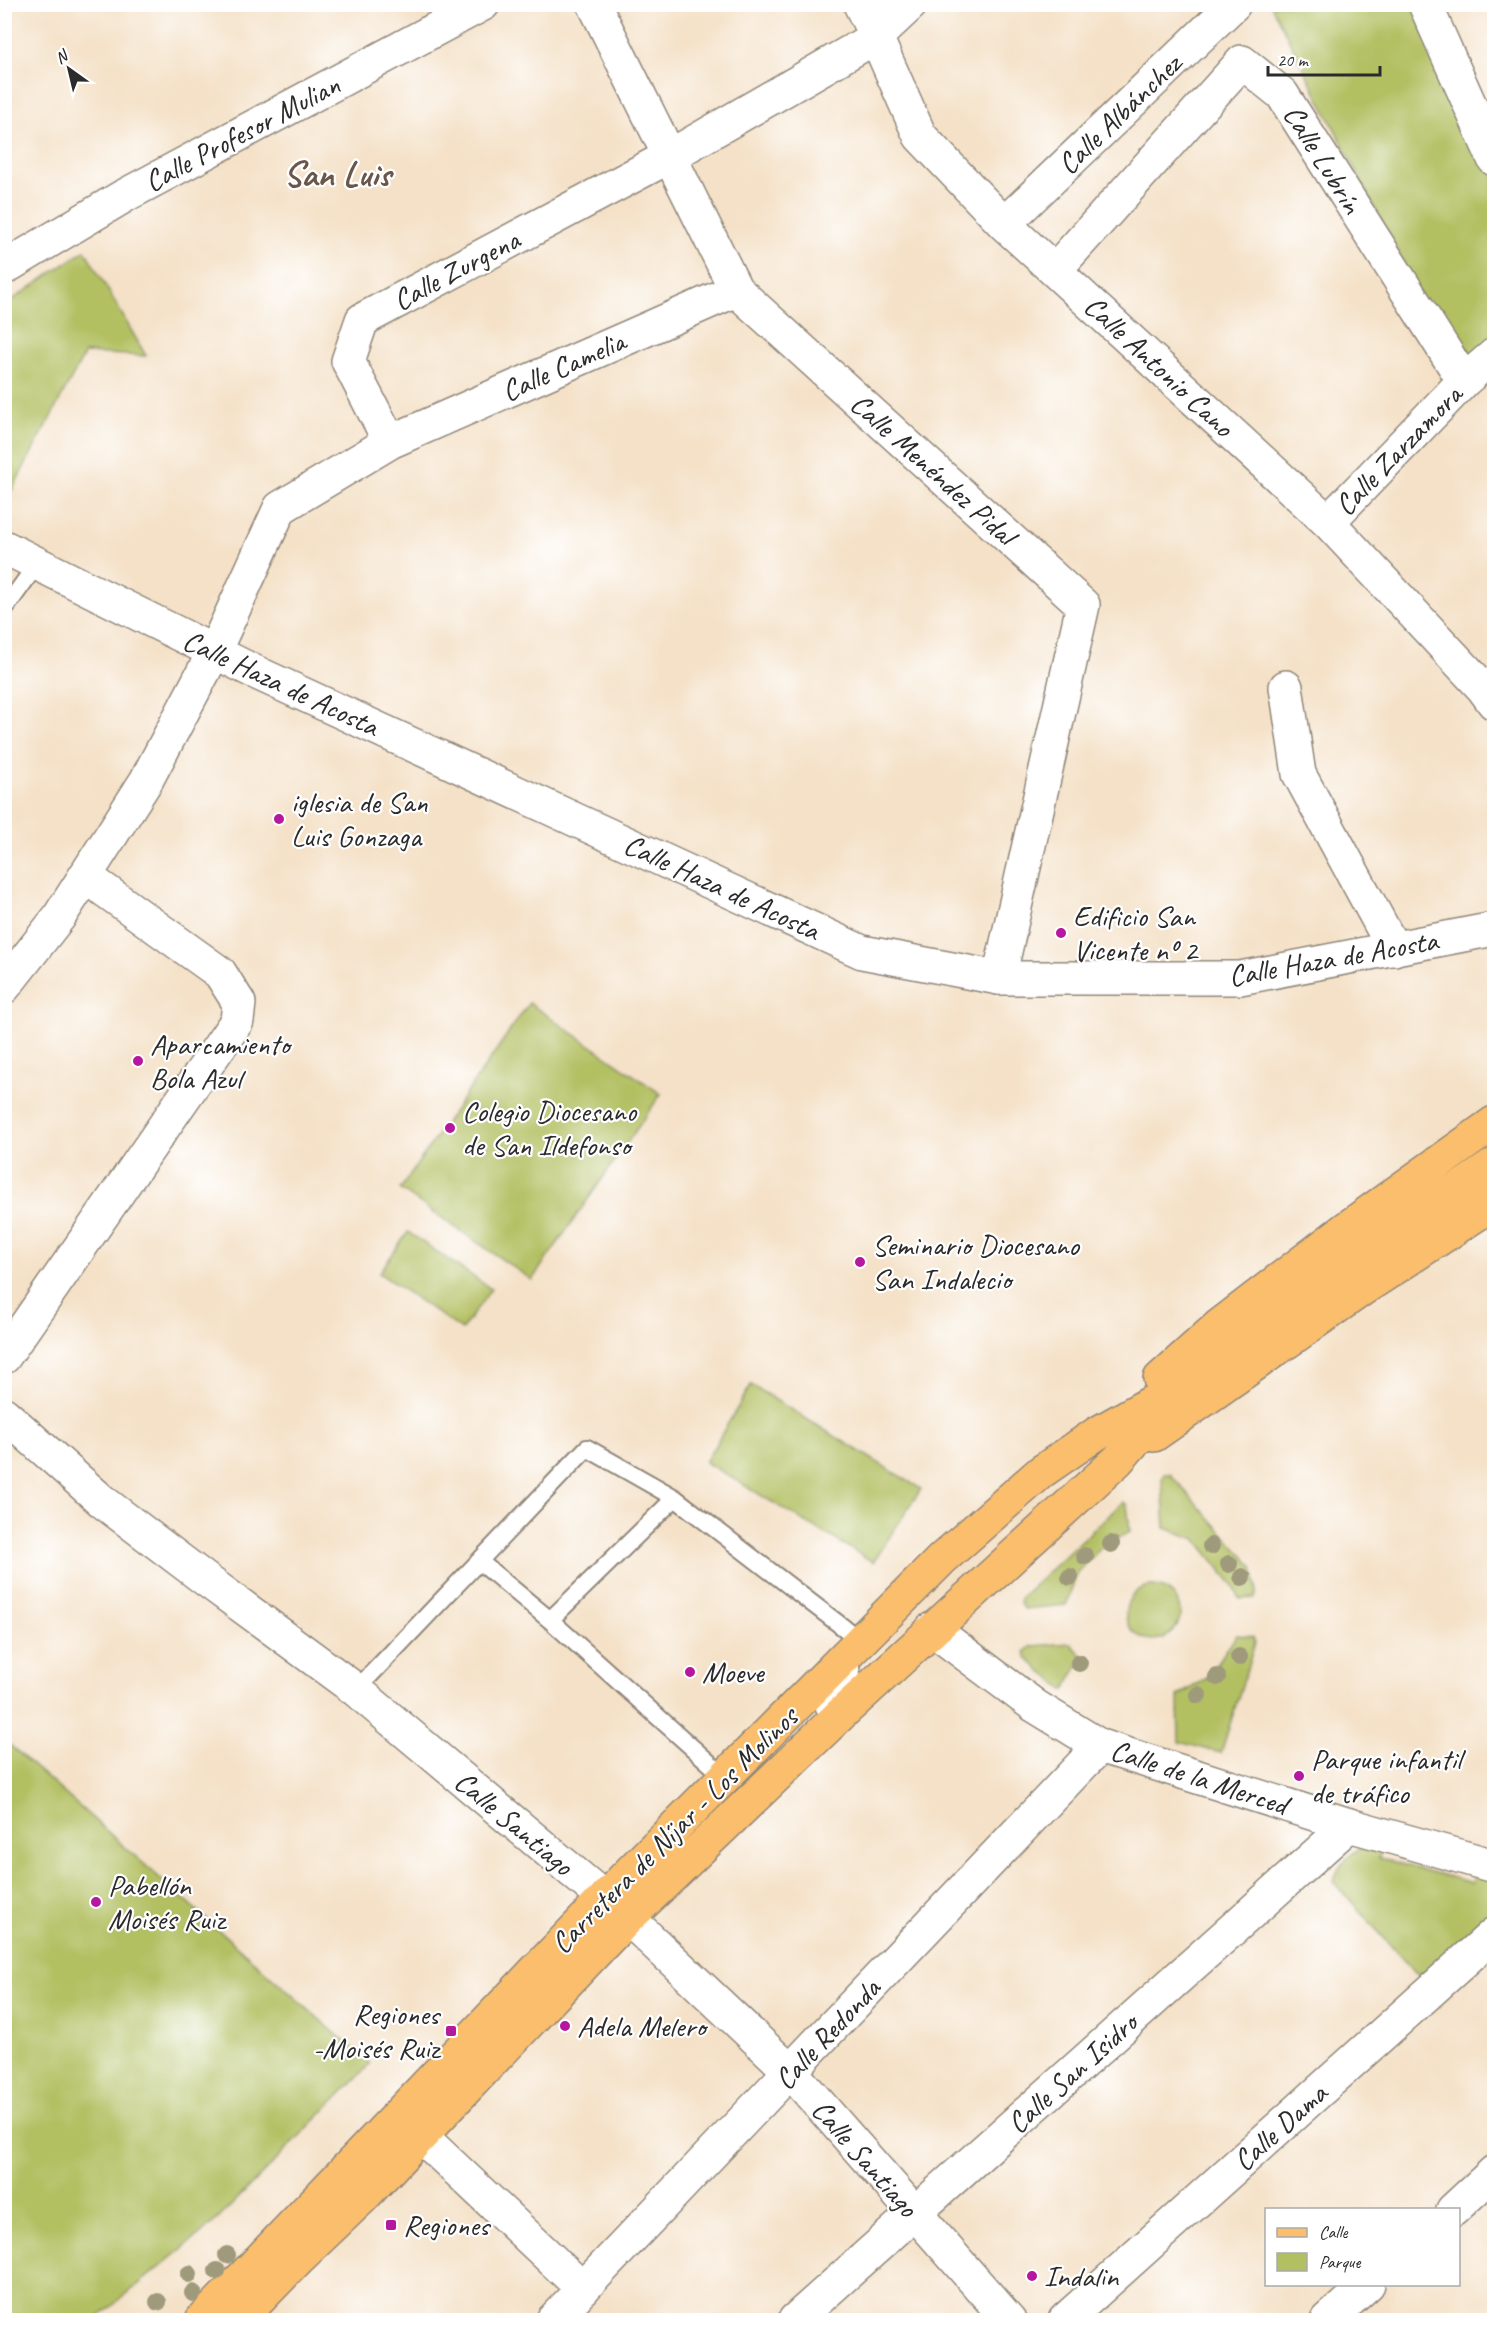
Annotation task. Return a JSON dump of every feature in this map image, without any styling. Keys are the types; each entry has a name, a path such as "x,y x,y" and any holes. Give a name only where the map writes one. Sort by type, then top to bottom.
{"main road":[{"path":"1096,1434 1220,1325 1344,1230 1494,1123"},
{"name":"Carretera de Níjar - Los Molinos","path":"299,2258 363,2197 420,2136 725,1777 942,1559 1041,1472 1096,1434 1184,1384 1368,1251 1494,1165"},
{"path":"1118,1460 1360,1290 1494,1203"},
{"name":"Carretera de Níjar - Los Molinos","path":"202,2320 616,1908 684,1865 932,1629 1118,1460 1184,1384"},
{"path":"239,2320 299,2258"},
{"path":"262,2320 299,2258"}],"street":[{"name":"Calle Profesor Mulian","path":"4,268 124,196 483,4"},
{"name":"Calle Menéndez Pidal","path":"594,4 736,290 1083,605 999,978"},
{"name":"Calle Antonio Cano","path":"860,4 920,136 1004,224 1328,522 1475,679 1494,704"},
{"name":"Calle Zurgena","path":"390,442 348,361 362,320 670,156 876,37 911,4"},
{"name":"Calle Albánchez","path":"1004,224 1234,4"},
{"path":"1425,4 1494,159"},
{"name":"Calle Lubrín","path":"1055,270 1242,62 1282,94 1464,381"},
{"name":"Calle Camelia","path":"390,442 736,290"},
{"name":"Calle Zarzamora","path":"1328,522 1464,381 1494,355"},
{"path":"4,987 59,917 146,781 214,652 280,508 390,442"},
{"name":"Calle Haza de Acosta","path":"4,547 214,652 862,952 999,978 1240,978 1494,929"},
{"path":"1286,687 1299,774 1394,949"},
{"path":"4,1357 237,1021 239,1003 220,973 85,876"},
{"name":"Calle Santiago","path":"4,1414 102,1501 205,1580 356,1690 616,1908 791,2072 1009,2320"},
{"name":"Calle de la Merced","path":"932,1629 1035,1706 1100,1746 1349,1825 1494,1866"},
{"name":"Calle Redonda","path":"553,2320 1100,1746"},
{"name":"Calle San Isidro","path":"795,2320 1349,1825"},
{"name":"Calle Dama","path":"1065,2320 1494,1934"},
{"path":"420,2136 583,2289"},
{"path":"1455,2208 1494,2172"},
{"path":"1328,2320 1366,2286"}],"lane":[{"path":"4,610 38,564"},
{"path":"356,1690 588,1448 675,1498 820,1609 854,1647 850,1680 771,1761 684,1865"},
{"path":"550,1620 675,1498"},
{"path":"479,1561 550,1620 725,1777"}],"green space":[{"path":"1271,5 1423,5 1494,165 1494,355 1464,381"},
{"path":"85,250 146,356 85,353 5,503 5,305"},
{"path":"529,1003 661,1094 532,1280 400,1189"},
{"path":"408,1232 491,1289 462,1330 379,1273"},
{"path":"751,1385 921,1489 873,1562 705,1462"},
{"path":"1164,1474 1170,1474 1253,1567 1257,1592 1255,1598 1240,1599 1233,1585 1196,1539 1165,1528 1162,1480"},
{"path":"1123,1502 1127,1505 1130,1531 1100,1549 1077,1573 1066,1605 1024,1609 1020,1604 1020,1598"},
{"path":"1153,1586 1163,1588 1172,1594 1178,1603 1180,1613 1178,1623 1172,1632 1163,1638 1153,1640 1143,1638 1134,1632 1128,1623 1126,1613 1128,1603 1134,1594 1143,1588"},
{"path":"1237,1635 1253,1637 1255,1643 1221,1753 1179,1742 1178,1696 1206,1679"},
{"path":"1070,1643 1083,1656 1065,1690 1027,1659 1025,1652 1031,1646"},
{"name":"Pabellón Moisés Ruiz","path":"4,1740 370,2064 218,2219 95,2320 5,2320"},
{"path":"1371,1843 1382,1845 1379,1858 1472,1883 1474,1874 1485,1876 1494,1882 1494,1915 1425,1975 1416,1974 1334,1882 1338,1869 1347,1858"}],"place":[{"name":"iglesia de San Luis Gonzaga","path":"279,819"},
{"name":"Edificio San Vicente nº 2","path":"1061,933"},
{"name":"Aparcamiento Bola Azul","path":"138,1061"},
{"name":"Colegio Diocesano de San Ildefonso","path":"450,1128"},
{"name":"Seminario Diocesano San Indalecio","path":"860,1262"},
{"name":"Moeve","path":"690,1672"},
{"name":"Parque infantil de tráfico","path":"1299,1776"},
{"name":"Pabellón Moisés Ruiz","path":"96,1902"},
{"name":"Adela Melero","path":"565,2026"},
{"name":"Regiones -Moisés Ruiz","path":"451,2031"},
{"name":"Regiones","path":"391,2225"},
{"name":"Indalin","path":"1032,2276"}],"district":[{"name":"San Luis","path":"337,174"}]}
